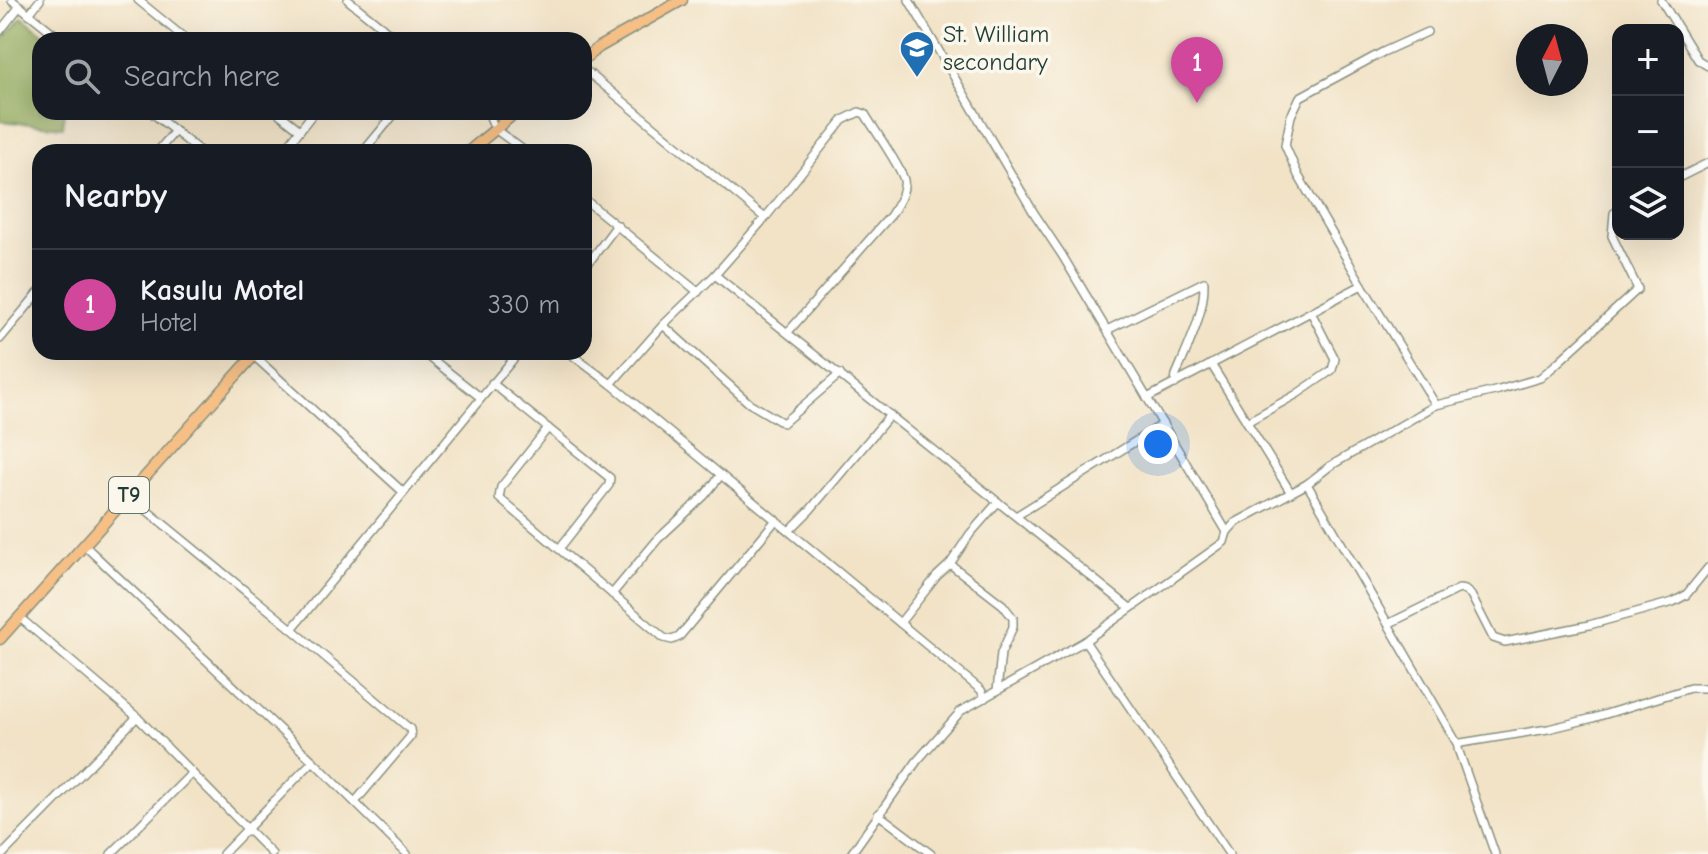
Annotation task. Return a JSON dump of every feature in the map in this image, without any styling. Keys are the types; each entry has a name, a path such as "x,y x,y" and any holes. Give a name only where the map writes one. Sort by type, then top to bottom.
{"highway":[{"path":"592,53 682,0"},
{"path":"477,144 506,120"},
{"name":"T9","path":"0,639 250,360"}],"street":[{"path":"12,0 52,32"},
{"path":"29,14 40,0"},
{"path":"138,0 177,32"},
{"path":"348,0 388,32"},
{"path":"909,0 1227,532"},
{"path":"1661,0 1698,60 1707,65"},
{"path":"0,31 20,6"},
{"path":"376,32 381,26"},
{"path":"1427,32 1300,97 1291,116 1285,145 1298,175 1436,405"},
{"path":"592,76 765,218"},
{"path":"611,384 663,325 715,275 843,120 859,112 865,114 905,182 902,197 891,215 788,332"},
{"path":"161,120 191,144"},
{"path":"287,120 300,130"},
{"path":"289,144 308,120"},
{"path":"370,144 389,120"},
{"path":"491,120 495,129 515,144"},
{"path":"164,144 175,131"},
{"path":"1684,175 1708,163"},
{"path":"592,205 698,292"},
{"path":"592,258 617,225"},
{"path":"851,854 917,761 961,711 1085,641 1224,542 1227,532 1235,523 1307,484 1330,466 1436,405 1540,378 1638,289 1614,240"},
{"path":"715,275 1130,608"},
{"path":"1107,330 1204,282 1204,295 1175,384"},
{"path":"1147,398 1362,285"},
{"path":"0,339 32,301"},
{"path":"1247,422 1332,370 1335,359 1311,312"},
{"path":"663,325 749,403 783,423 840,374"},
{"path":"261,360 403,492"},
{"path":"433,360 480,397"},
{"path":"292,629 512,360"},
{"path":"579,360 981,690 985,698"},
{"path":"1211,364 1291,493"},
{"path":"492,383 610,478 609,485 559,549"},
{"path":"789,531 890,415"},
{"path":"1016,516 1163,424"},
{"path":"548,428 501,487 499,498 664,638 672,640 679,637 776,520"},
{"path":"612,594 658,539 704,496 721,475"},
{"path":"1307,484 1458,745 1495,854"},
{"path":"128,495 410,729 411,736 355,802"},
{"path":"900,623 998,502"},
{"path":"84,545 407,854"},
{"path":"950,564 1003,605 1013,618 1013,627 1001,653 997,691"},
{"path":"1388,624 1459,589 1471,595 1493,638 1505,642 1589,625 1673,602 1686,595 1708,568"},
{"path":"19,617 137,717 272,854"},
{"path":"1085,641 1229,854"},
{"path":"1458,745 1548,729 1690,688 1708,688"},
{"path":"3,854 137,717"},
{"path":"223,854 313,761"},
{"path":"111,854 192,773"},
{"path":"878,814 931,854"}],"green space":[{"path":"22,17 42,32 32,32 32,120 63,120 63,127 0,121 0,42"}],"place":[{"name":"St. William secondary","path":"917,79"},
{"name":"Kasulu Motel","path":"1197,103"}]}
